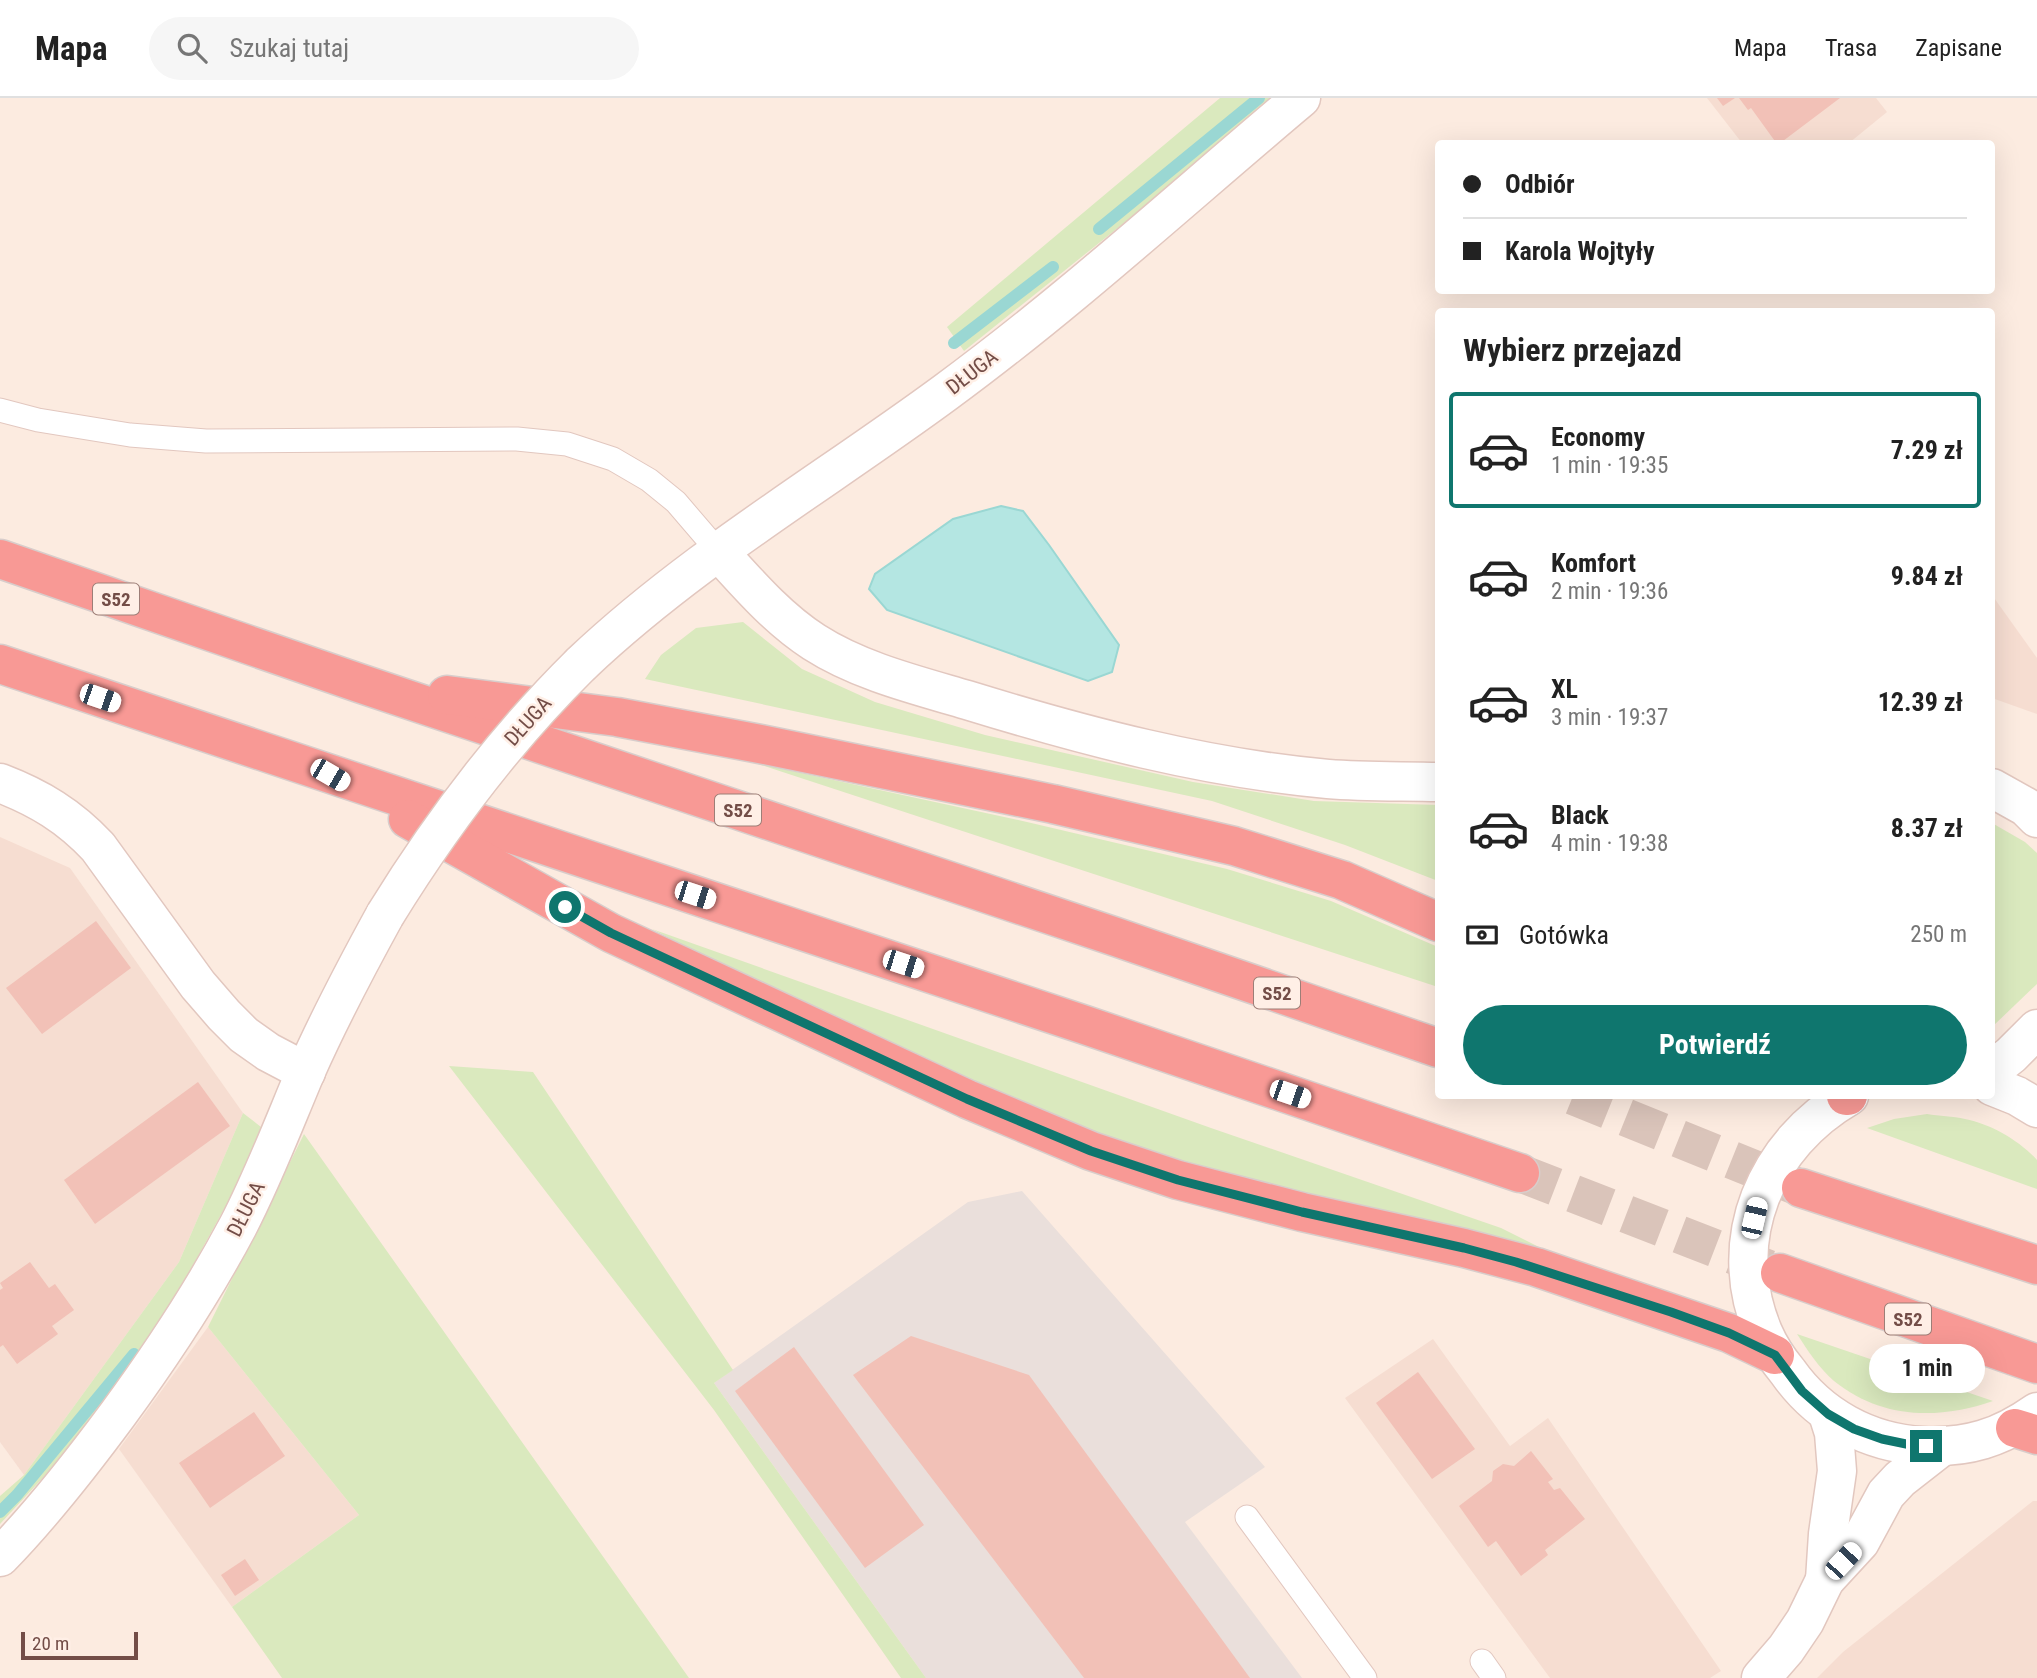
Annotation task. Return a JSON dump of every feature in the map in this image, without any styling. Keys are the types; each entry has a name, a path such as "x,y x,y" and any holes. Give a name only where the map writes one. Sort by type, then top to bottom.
{"highway":[{"name":"S52","path":"0,559 1435,1047"},
{"path":"0,664 1099,1029 1520,1173"},
{"path":"359,683 617,718 1053,804 1258,853 1342,880 1435,921"},
{"path":"330,775 611,933 967,1099 1091,1151 1178,1180 1536,1267 1729,1333 1775,1355"},
{"path":"1801,1188 2037,1265"},
{"name":"S52","path":"1780,1273 2037,1364"}],"street":[{"name":"DŁUGA","path":"0,1557 22,1535 88,1454 167,1346 238,1225 267,1166 332,1013 385,915 429,845 492,761 557,687 636,614 718,551 947,392 1097,273 1301,98"},
{"path":"718,551 762,599 816,643 876,671 943,693 1025,718 1244,769 1329,779 1435,782"},
{"path":"0,783 30,794 81,829 98,847 198,985 224,1015 244,1035 268,1052 306,1072"},
{"path":"1995,790 2026,807 2037,818"},
{"path":"1995,1068 2037,1029"},
{"path":"1995,1087 2037,1108"},
{"path":"1844,1099 1816,1118 1791,1142 1772,1170 1758,1202 1750,1235 1748,1269 1763,1332 1775,1355 1802,1391 1828,1414 1854,1429 1882,1439 1941,1447 1967,1444 2030,1425"},
{"path":"1825,1580 1828,1535 1838,1472 1836,1442 1828,1414"},
{"path":"1761,1678 1786,1649 1805,1621 1825,1580 1860,1542 1876,1510 1899,1479 1941,1447"}],"lane":[{"path":"0,410 130,435 206,441 517,439 567,444 613,459 649,480 677,502 718,551"},
{"path":"1247,1517 1365,1678"}],"shaded area":[{"path":"1707,98 1876,98 1887,112 1853,140 1740,140"},
{"path":"1995,599 2037,658 2037,714 1995,699"},
{"path":"0,837 70,868 243,1113 179,1262 24,1475 0,1442"},
{"path":"1022,1191 1265,1467 1185,1522 1302,1678 926,1678 714,1383 968,1202"},
{"path":"208,1327 359,1515 232,1607 119,1449"},
{"path":"1433,1339 1510,1446 1548,1418 1721,1671 1710,1678 1550,1678 1345,1398"},
{"path":"2033,1501 2037,1501 2037,1678 1817,1678 1843,1652"}],"green space":[{"path":"1220,98 1273,98 1169,187 964,351 947,327"},
{"path":"743,622 802,669 875,702 985,735 1193,782 1314,801 1435,805 1435,880 1345,845 1212,801 645,679 661,655 696,628"},
{"path":"755,763 1227,869 1331,901 1435,946 1435,986"},
{"path":"1995,825 2025,842 2037,853 2037,984 1995,1024"},
{"path":"652,929 1501,1228 1541,1248 1191,1166 1047,1114 770,990"},
{"path":"449,1066 533,1072 733,1370 714,1383 926,1678 901,1678 714,1410"},
{"path":"243,1113 261,1127 239,1182 154,1336 64,1455 0,1524 0,1496 24,1475 179,1262"},
{"path":"1927,1114 1975,1121 2014,1140 2037,1160 2037,1189 1867,1128 1894,1119"},
{"path":"304,1134 689,1678 282,1678 232,1607 359,1515 208,1327"},
{"path":"1797,1334 1993,1401 1931,1413 1890,1409 1871,1403 1834,1381 1814,1359"}],"water":[{"path":"1001,506 1023,511 1119,645 1112,672 1088,681 887,610 869,589 875,574 953,519"}],"building":[{"path":"1717,98 1735,98 1723,106"},
{"path":"1739,98 1840,98 1784,140 1774,140 1751,108 1748,110"},
{"path":"96,921 131,968 42,1034 6,988"},
{"path":"198,1082 230,1126 95,1224 64,1180"},
{"path":"30,1262 49,1288 55,1284 74,1310 52,1326 58,1334 17,1364 3,1345 0,1347 0,1290 3,1288 0,1283"},
{"path":"911,1336 1029,1375 1250,1678 1084,1678 853,1375"},
{"path":"794,1347 924,1525 865,1568 735,1391"},
{"path":"1418,1372 1475,1449 1432,1479 1376,1403"},
{"path":"254,1412 285,1456 210,1508 179,1463"},
{"path":"1531,1451 1553,1479 1548,1482 1554,1490 1560,1488 1585,1519 1545,1550 1548,1555 1521,1576 1496,1541 1488,1547 1459,1506 1492,1481 1493,1471 1503,1464 1514,1466"},
{"path":"245,1559 259,1580 235,1596 221,1575"}],"waterway":[{"path":"1099,229 1259,98"},
{"path":"954,343 1053,267"},
{"path":"0,1512 134,1354"}],"tunnel":[{"path":"1580,1099 1801,1188"},
{"path":"1520,1173 1779,1273"}],"route":[{"path":"565,907 611,933 967,1099 1091,1151 1178,1180 1302,1212 1497,1256 1671,1312 1729,1333 1775,1355 1802,1391 1828,1414 1854,1429 1882,1439 1926,1446"}]}
